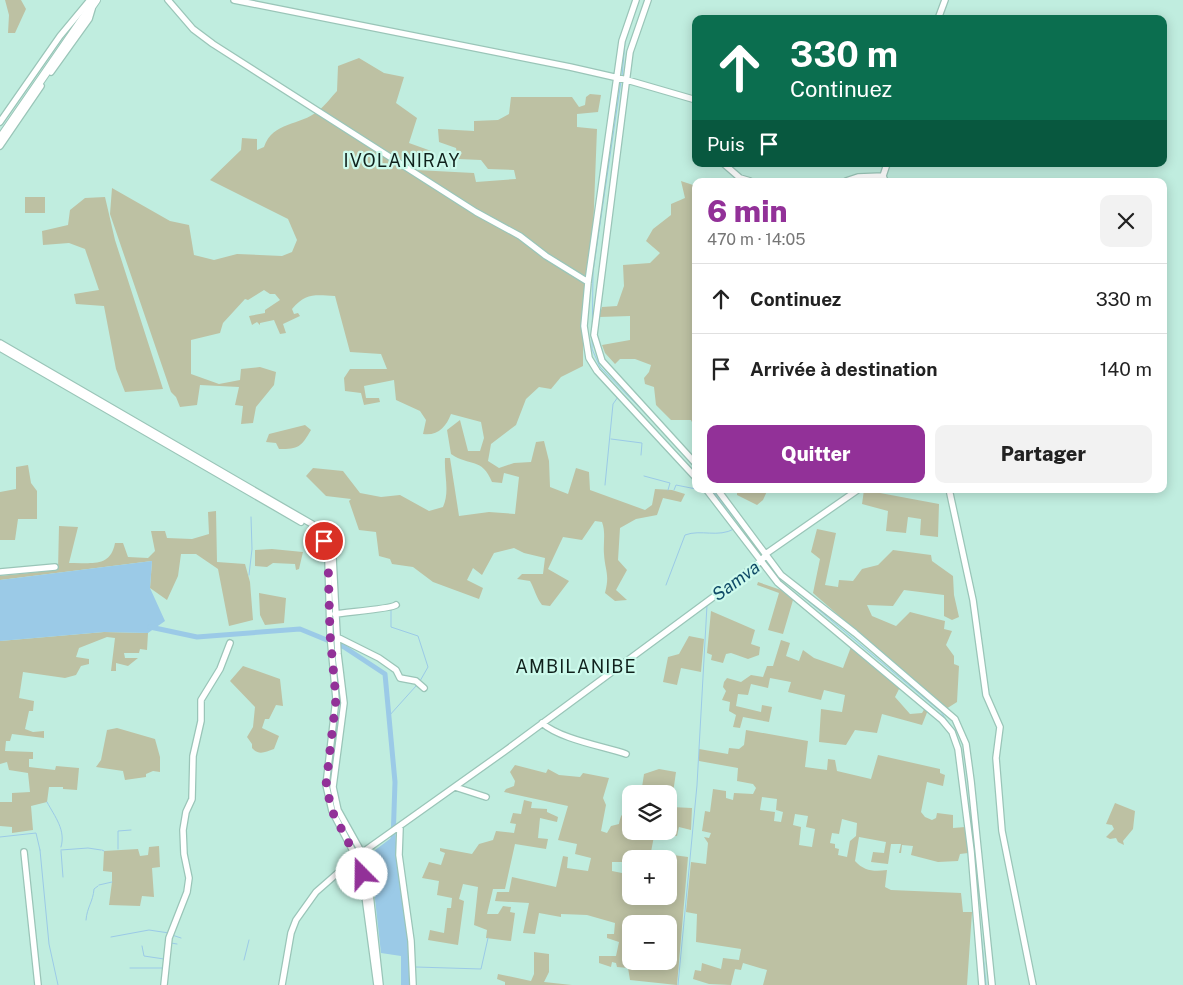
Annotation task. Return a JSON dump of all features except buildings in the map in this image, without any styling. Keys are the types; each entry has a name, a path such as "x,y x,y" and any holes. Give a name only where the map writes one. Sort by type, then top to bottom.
{"main road":[{"path":"0,131 93,0"},
{"path":"0,139 93,0"}],"street":[{"path":"0,122 60,36 93,0"},
{"path":"0,146 89,19 93,0"},
{"path":"168,0 193,29 214,44 476,212 520,236 546,256 588,282"},
{"path":"234,0 627,80 692,99"},
{"path":"636,0 622,41 588,282 584,326 589,358 596,371 692,474"},
{"path":"648,0 630,52 594,325 596,345 602,361 692,460"},
{"path":"939,15 945,0"},
{"path":"727,167 740,178"},
{"path":"855,178 871,178"},
{"path":"0,343 312,524 328,541 332,558 338,654 344,703 333,787 342,820 368,876 378,985"},
{"path":"0,348 257,499 310,527 324,541 328,559 330,634 336,699 326,785 337,823 359,855"},
{"path":"709,493 778,583 942,720 952,732 958,749 965,801 982,985"},
{"path":"720,493 767,553 781,575 855,633 955,719 966,744 992,985"},
{"path":"282,985 287,946 296,920 316,892 359,855 397,830 761,562 767,553 853,493"},
{"path":"950,493 974,600 986,695 1000,728 996,758 1002,831 1033,985"},
{"path":"0,572 55,566"},
{"path":"335,614 371,608 392,608 396,605"},
{"path":"337,638 378,658 396,670 400,678 421,685"},
{"path":"164,985 169,938 188,892 183,830 186,812 192,799 193,756 201,721 201,700 220,669 230,643"},
{"path":"542,722 548,728 626,754"},
{"path":"455,787 486,796"},
{"path":"397,830 411,941 413,985"},
{"path":"24,852 38,985"}],"green space":[{"path":"5,0 21,0 26,9 15,33 8,33 9,15"},
{"path":"359,58 384,73 404,77 396,103 417,118 409,143 434,152 434,161 415,163 416,170 474,173 476,182 516,179 514,170 488,169 481,160 458,159 456,148 439,142 438,129 474,131 474,121 498,120 509,114 511,97 572,97 579,107 585,105 586,97 590,94 601,95 598,112 577,114 577,127 597,129 593,232 583,315 583,366 561,377 551,389 539,387 526,399 516,425 491,444 488,461 499,468 514,463 531,462 536,442 544,441 549,461 550,487 568,494 576,468 589,472 590,490 645,510 652,505 655,489 672,490 685,494 681,502 663,498 657,515 636,519 620,528 618,560 627,570 616,590 627,600 615,601 605,593 607,577 602,522 595,521 582,540 563,537 548,569 569,581 550,606 542,605 530,581 517,579 522,574 543,574 545,558 524,553 514,548 494,553 482,575 473,568 467,580 483,588 479,599 433,582 413,567 392,564 390,559 379,556 376,532 359,530 349,501 351,499 326,496 306,476 313,468 343,471 360,493 381,497 400,495 429,511 443,507 446,489 445,458 450,458 459,516 489,512 515,514 519,477 504,473 502,483 492,482 488,474 480,466 451,454 447,430 460,420 468,451 480,451 484,438 481,422 451,414 441,430 433,434 423,434 426,420 420,411 396,400 394,380 364,386 366,398 379,398 380,402 364,405 361,393 345,391 344,378 350,369 387,369 381,354 350,352 335,296 316,295 302,300 292,309 294,314 298,313 300,316 283,324 286,333 280,334 274,320 260,323 260,325 257,322 252,325 249,316 265,313 265,310 280,300 275,294 270,294 264,290 248,300 245,299 223,323 220,333 191,340 191,374 219,384 240,380 241,369 260,367 276,372 274,385 256,407 253,423 241,424 243,406 235,405 239,387 200,385 197,405 180,407 176,397 171,392 110,214 112,188 170,221 189,225 194,255 214,260 237,254 282,256 292,252 297,240 288,219 210,180 241,150 242,138 257,139 257,150 264,147 268,139 280,128 311,116 321,109 337,91 338,66"},
{"path":"681,181 692,185 692,422 691,420 671,420 656,405 654,387 645,384 644,378 649,372 651,365 635,359 620,359 615,364 605,353 602,345 630,340 630,316 599,317 602,307 617,306 624,286 623,265 650,263 660,253 646,241 653,229 671,215 671,204 685,198"},
{"path":"25,197 45,197 45,213 25,213"},
{"path":"105,197 115,240 163,389 125,392 116,369 104,306 76,304 74,294 99,290 85,249 69,243 43,245 42,231 68,225 70,210 85,198"},
{"path":"305,425 311,430 299,446 279,449 276,443 266,442 269,434"},
{"path":"28,465 31,483 37,491 37,519 18,519 15,540 0,540 0,492 16,489 16,467"},
{"path":"737,493 766,493 763,500 757,505 737,495"},
{"path":"864,493 880,493 939,504 938,537 920,535 921,519 908,517 906,533 886,531 888,511 862,504"},
{"path":"216,511 217,562 245,564 250,582 253,620 229,626 218,569 196,554 181,554 178,576 167,600 150,588 152,561 0,580 0,576 58,570 59,526 78,527 69,563 91,563 104,560 109,557 115,543 123,543 128,557 148,558 155,551 151,531 165,531 167,538 192,539 209,534 208,512"},
{"path":"817,529 836,533 825,585 838,587 839,580 853,581 862,569 878,565 893,550 931,555 932,561 953,576 954,595 959,617 952,620 944,616 944,595 904,590 893,606 867,605 872,616 896,626 910,612 945,621 944,629 952,631 946,645 954,656 954,664 959,666 957,702 946,709 813,593 820,559 811,552"},
{"path":"272,549 303,552 299,569 296,570 295,564 273,563 267,567 255,566 255,550"},
{"path":"758,582 781,590 793,600 783,634 768,630 779,593 757,585"},
{"path":"259,593 286,598 284,623 265,625 260,615"},
{"path":"711,611 755,630 751,644 760,647 759,655 748,659 731,653 726,654 723,663 711,660 712,655 707,653"},
{"path":"104,632 148,633 147,650 140,649 139,653 124,653 125,658 138,658 128,666 116,663 116,671 111,671 115,638 107,637 79,648 76,657 89,659 89,664 81,666 76,675 65,678 23,672 19,698 34,701 33,711 29,711 25,729 33,732 44,731 44,738 12,734 10,741 6,741 5,751 33,752 33,759 29,759 29,767 55,770 56,766 79,768 77,790 49,787 47,802 31,806 33,830 12,833 12,827 0,826 0,802 12,802 12,793 30,792 28,773 9,770 7,762 0,764 0,641"},
{"path":"689,636 704,639 701,672 681,668 677,685 663,682 668,657 679,654"},
{"path":"781,640 790,643 786,656 799,661 803,650 814,658 843,668 851,647 900,687 895,697 910,714 922,713 925,708 928,710 922,725 882,714 877,733 855,730 846,745 819,742 821,709 842,712 845,695 824,690 821,700 788,692 791,682 770,678 768,688 751,684 748,695 738,694 736,706 761,712 762,705 772,707 769,722 743,717 740,728 733,727 736,715 729,711 730,702 722,700 726,691 723,687 724,682 727,678 741,682 751,675 763,677 767,666 773,666"},
{"path":"243,666 280,679 283,706 276,705 269,719 265,719 262,728 279,736 274,749 265,752 260,753 252,748 252,744 247,737 253,727 255,707 230,681"},
{"path":"117,728 155,739 160,757 160,772 153,771 146,774 146,777 125,780 123,771 96,767 101,760 107,730"},
{"path":"746,730 808,741 805,767 827,770 828,759 835,760 837,771 871,779 878,755 940,769 940,773 945,775 943,786 927,782 921,812 925,817 932,820 936,818 937,813 953,815 953,828 965,827 968,853 960,854 958,861 938,862 911,855 913,846 902,845 901,853 899,853 901,844 891,844 888,864 871,862 873,852 884,853 886,842 859,837 855,861 862,867 870,870 887,870 885,887 891,890 961,893 963,912 972,912 967,985 763,985 767,970 743,963 741,970 735,969 731,985 709,984 693,979 695,970 701,971 702,963 721,969 723,958 739,960 741,949 696,942 697,914 686,912 691,862 706,864 708,843 704,837 709,838 711,833 702,831 705,811 710,812 713,789 726,791 726,798 733,800 734,793 753,794 756,788 753,784 737,781 738,768 699,761 699,749 728,754 729,748 739,749 744,745","holes":["762,797 777,799 776,810 783,812 781,822 774,821 775,812 760,810","795,814 808,816 806,827 815,829 812,847 799,845 801,827 793,825","842,819 857,823 856,836 850,841 847,857 838,855 839,849 835,848 835,844 830,843 832,833 839,834"]},
{"path":"515,765 546,773 548,769 559,775 580,777 583,773 609,778 603,798 606,805 601,831 607,833 611,826 619,824 622,816 622,840 653,840 651,850 622,850 622,862 612,862 612,871 622,873 622,905 677,905 677,856 688,857 677,985 630,980 628,970 677,970 677,915 622,915 622,967 617,967 616,963 612,962 611,967 599,963 599,956 616,956 619,942 607,938 607,934 614,934 615,923 587,915 561,914 561,917 539,913 535,934 523,933 529,903 495,901 497,892 509,892 512,877 556,887 563,856 568,857 567,868 588,871 591,858 575,854 577,844 558,840 568,806 504,792 506,789 514,786 515,781 510,772"},
{"path":"659,769 676,772 674,785 642,785 644,774"},
{"path":"524,800 532,802 531,808 547,809 547,812 558,817 557,822 540,818 538,838 548,839 546,849 515,844 505,889 493,889 487,914 498,914 503,906 511,907 510,912 515,913 511,941 486,938 487,930 474,925 478,887 463,884 459,899 464,901 458,945 428,940 430,930 444,933 447,908 451,908 452,898 437,895 439,881 422,878 429,862 441,865 445,853 440,851 440,848 472,854 479,844 493,840 496,831 514,833 516,824 510,823 513,813 521,814"},
{"path":"1115,803 1135,811 1133,829 1123,841 1124,845 1118,842 1116,838 1110,839 1106,837 1114,829 1112,825 1106,824"},
{"path":"677,807 692,808 691,830 679,827 677,836"},
{"path":"159,846 160,867 152,868 154,897 142,896 140,906 109,905 112,872 103,871 104,851 138,849 140,856 148,855 149,847"},
{"path":"534,952 549,954 549,972 544,982 572,985 505,985 505,982 497,979 498,974 531,981 534,974"}],"water":[{"path":"152,561 150,588 165,621 148,633 104,632 0,641 0,580"},
{"path":"395,835 411,962 410,985 401,985 401,956 381,953 370,854"}],"waterway":[{"path":"633,18 639,0"},
{"path":"622,77 625,41 631,22"},
{"path":"621,81 593,272 592,349 600,367 672,441"},
{"path":"605,485 613,404 618,397"},
{"path":"611,439 642,443 641,455"},
{"path":"689,461 692,464"},
{"path":"644,476 670,483 668,490"},
{"path":"674,490 676,485 692,488"},
{"path":"714,493 748,535"},
{"path":"249,575 252,549 251,517"},
{"path":"666,585 685,535 691,533 722,533 734,529"},
{"path":"783,580 941,712 955,732"},
{"path":"678,985 697,785 707,605"},
{"path":"391,610 391,627 418,636 428,667 420,681"},
{"path":"150,627 197,637 300,629 344,647 385,674 395,782 393,841"},
{"path":"389,716 416,686"},
{"path":"47,802 61,829 61,847"},
{"path":"118,849 118,831 131,830"},
{"path":"0,837 36,833 40,850"},
{"path":"61,850 88,848 101,850"},
{"path":"40,850 49,944 58,985"},
{"path":"61,851 63,877"},
{"path":"99,885 112,882"},
{"path":"86,920 94,889 98,886"},
{"path":"111,937 149,930 169,933"},
{"path":"981,934 986,985"},
{"path":"172,935 181,938"},
{"path":"416,967 481,969 488,938"},
{"path":"244,960 249,940"},
{"path":"171,943 177,944"},
{"path":"142,946 144,956 164,959"},
{"path":"130,968 163,968"}],"district":[{"name":"IVOLANIRAY","path":"402,161"},
{"name":"AMBILANIBE","path":"576,667"}],"route":[{"path":"324,541 328,559 330,634 336,699 326,772 326,785 332,811 356,857 362,874"}],"water label":[{"name":"Samva","path":"736,581"}]}
